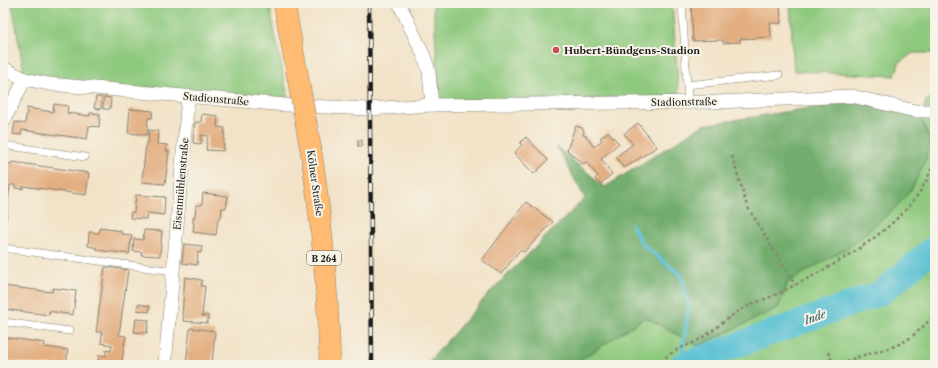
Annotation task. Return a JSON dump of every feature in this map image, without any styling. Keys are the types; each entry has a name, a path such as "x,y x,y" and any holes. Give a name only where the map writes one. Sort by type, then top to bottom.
{"main road":[{"name":"Kölner Straße","path":"284,3 311,151 319,205 328,307 330,365"}],"street":[{"path":"398,3 428,67 432,105"},
{"name":"Stadionstraße","path":"3,68 25,79 49,84 286,105 369,109 432,105 688,102 852,96 915,111 935,111"},
{"path":"3,122 25,79"},
{"name":"Eisenmühlenstraße","path":"165,365 188,97"}],"lane":[{"path":"682,3 688,102"},
{"path":"687,85 779,75"},
{"path":"3,145 85,157"},
{"path":"3,248 174,271"},
{"path":"3,322 70,331"}],"path":[{"path":"732,156 747,206 795,285"},
{"path":"656,365 669,354 700,339 743,308 769,298 841,261 868,242 895,220 913,202 924,186 935,158"},
{"path":"841,365 850,359 898,345 921,329 935,314"},
{"path":"828,352 834,365"}],"green space":[{"path":"12,3 269,3 288,99 247,95 188,97 25,79"},
{"name":"Hubert-Bündgens-Stadion","path":"433,3 672,3 679,97 440,101"},
{"path":"790,3 935,3 935,53 913,53 899,63 895,76 794,71"},
{"path":"935,96 935,365 573,365 645,317 698,346 778,308 788,282 816,266 926,159 930,141 921,117 926,101"},
{"path":"853,101 921,117 930,141 926,159 911,190 894,209 850,246 788,282 778,308 698,346 645,317 573,365 426,365 491,291 585,198 557,147 605,187 703,125"}],"building":[{"path":"691,3 780,3 781,23 770,23 771,37 740,39 740,42 723,43 723,40 693,41"},
{"path":"96,97 102,97 101,109 94,108"},
{"path":"104,97 111,98 110,109 103,109"},
{"path":"54,104 68,106 67,113 90,116 90,113 100,114 99,127 89,126 87,139 22,130 21,135 13,134 15,122 25,124 27,108 53,112"},
{"path":"130,109 153,111 152,118 148,118 147,135 128,133"},
{"path":"202,114 218,116 217,127 225,128 223,151 206,150 208,136 201,135 201,144 193,143 195,122 201,122"},
{"path":"638,123 657,147 624,168 616,157 633,144 624,134"},
{"path":"576,126 582,128 584,131 583,135 586,136 594,147 602,140 600,138 608,132 619,143 601,159 612,174 600,184 595,179 598,176 586,162 583,164 567,150"},
{"path":"149,130 158,131 157,144 167,145 166,151 169,151 165,184 142,182 146,143 148,143"},
{"path":"526,137 548,160 534,174 514,153 522,145 520,143"},
{"path":"358,140 362,140 362,146 358,146"},
{"path":"12,162 89,173 86,195 23,186 23,189 15,188 15,185 10,185 6,221 3,221 3,169 6,169 6,163 11,164"},
{"path":"203,193 228,196 226,208 222,208 221,217 218,219 216,235 193,232 193,217 195,217 196,205 202,205"},
{"path":"136,195 165,197 164,215 147,213 146,219 130,218 131,212 134,212"},
{"path":"526,202 553,222 524,252 520,250 501,274 482,260"},
{"path":"100,228 121,231 121,234 132,235 129,254 97,250 97,248 88,246 89,232 99,233"},
{"path":"144,230 162,231 160,256 141,255 142,252 133,251 134,239 143,240"},
{"path":"184,244 202,246 201,253 198,252 197,265 182,263"},
{"path":"105,267 128,270 119,335 126,336 121,365 98,365 99,355 106,356 106,350 111,351 112,345 101,343 102,332 96,332"},
{"path":"185,277 202,280 201,286 205,286 202,316 208,316 208,323 183,321 184,315 182,315"},
{"path":"3,286 52,292 53,288 76,291 73,315 49,311 49,315 3,309"},
{"path":"138,304 150,306 149,312 137,310"},
{"path":"136,319 149,320 147,333 134,332"},
{"path":"190,328 215,331 212,365 186,365"},
{"path":"3,337 45,343 44,347 68,350 66,365 40,365 3,360"}],"waterway":[{"path":"632,225 642,244 681,275 689,306 683,346 683,364"},
{"name":"Inde","path":"682,365 881,293 935,247"}],"railway":[{"path":"369,3 372,365"}],"place":[{"name":"Hubert-Bündgens-Stadion","path":"556,50"}]}
